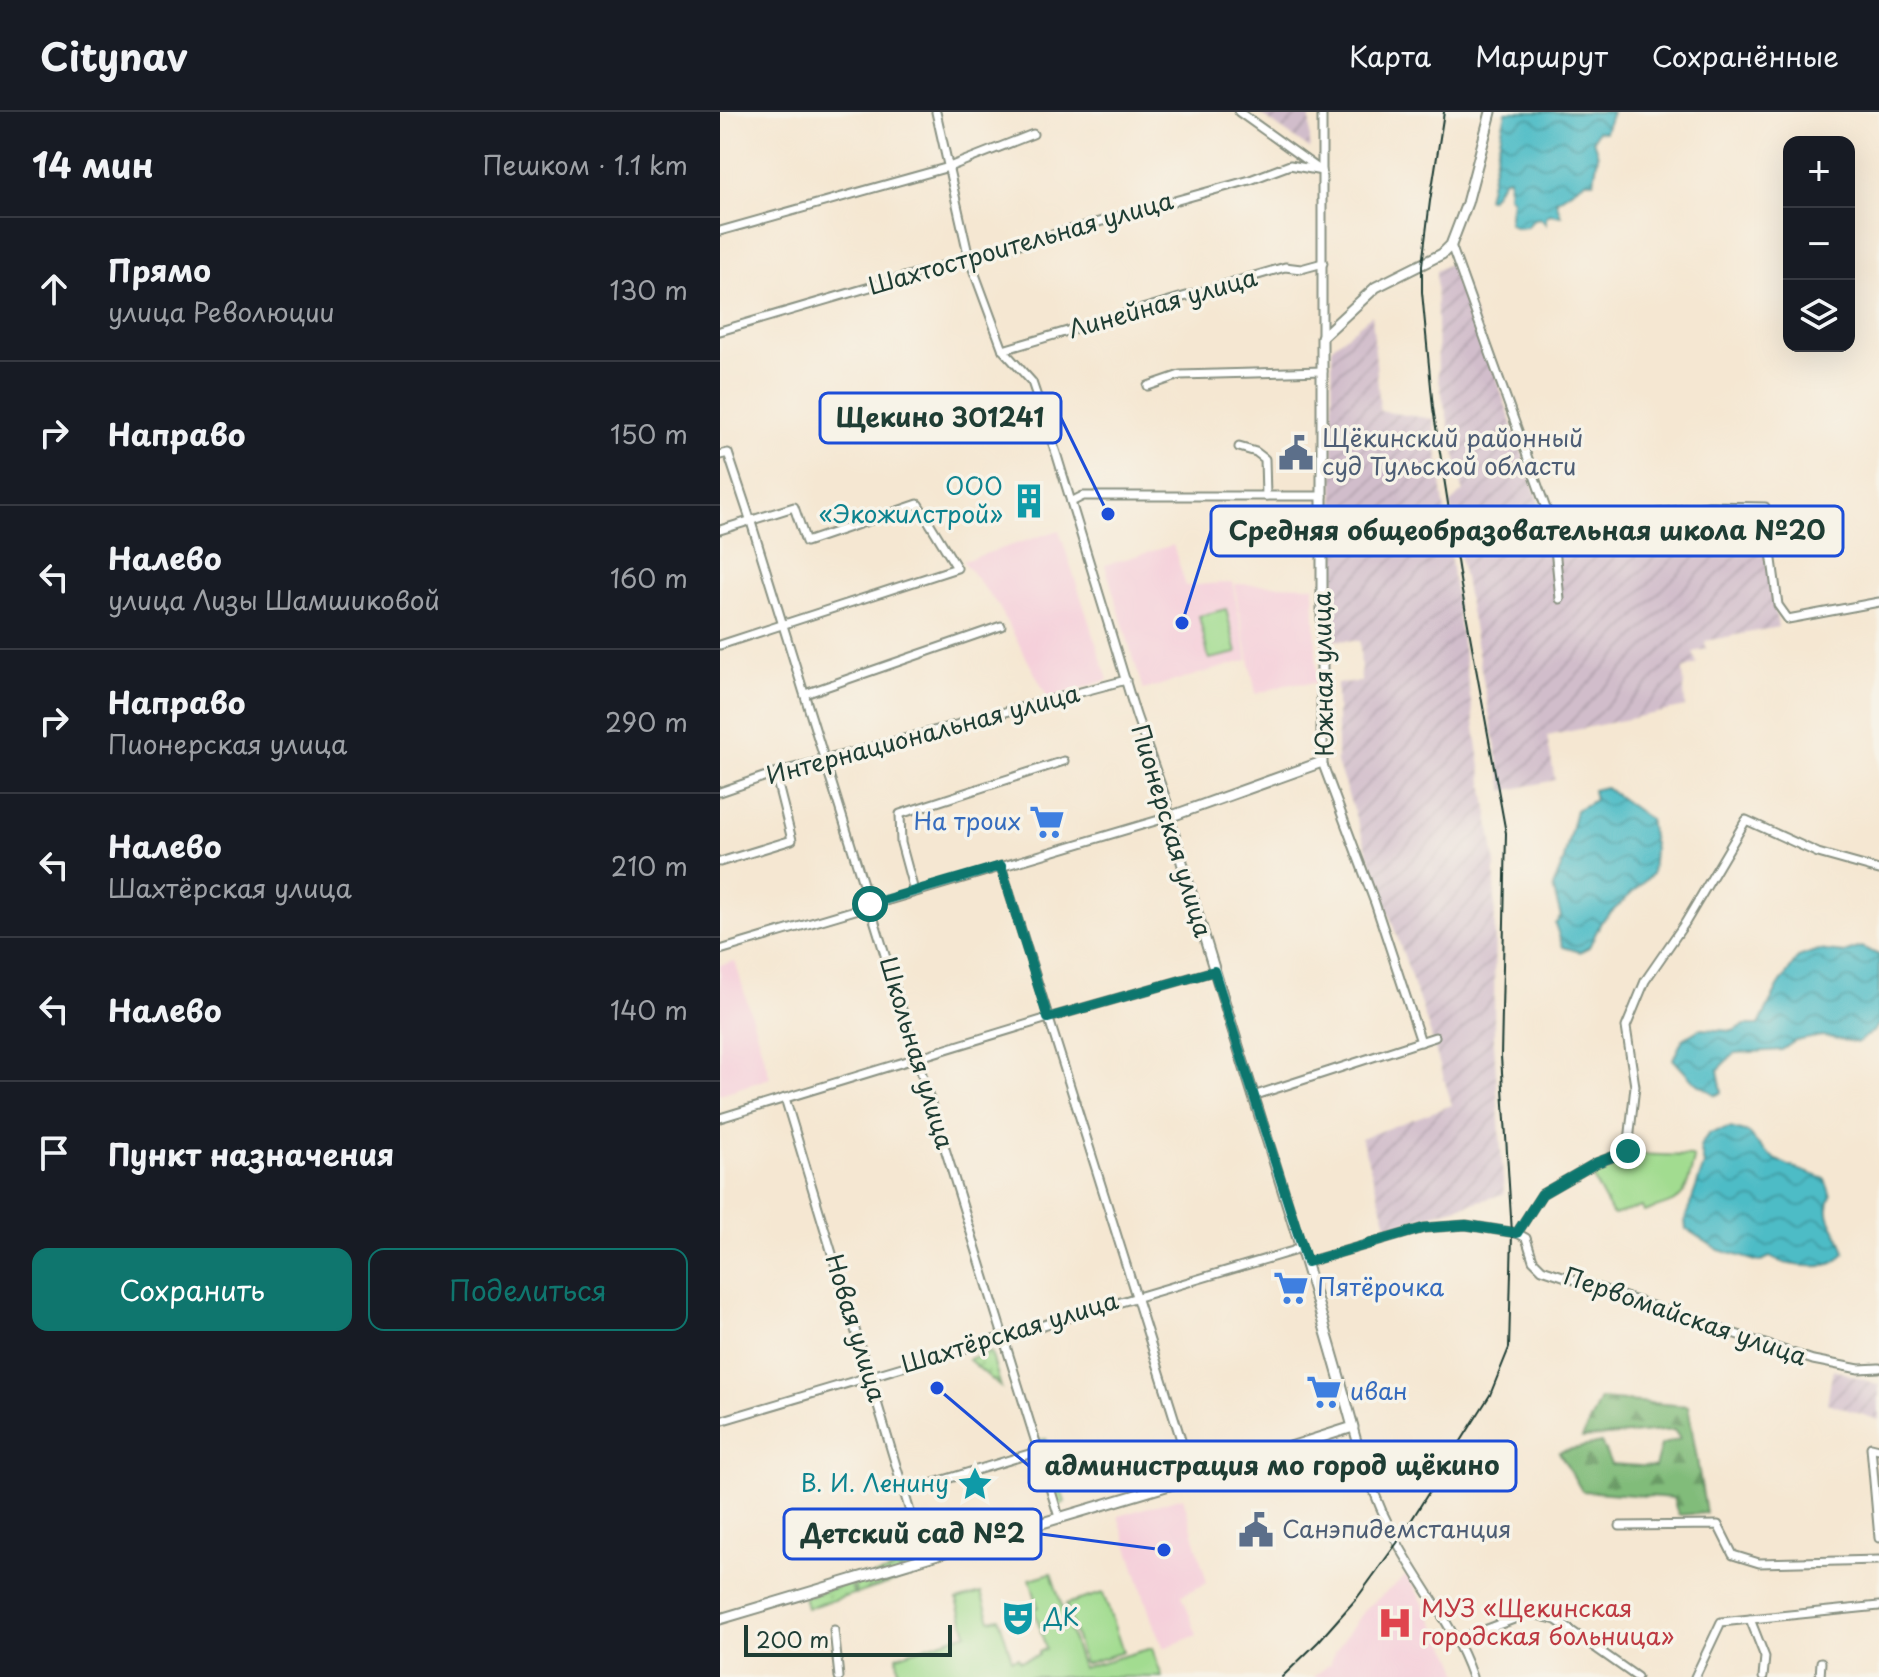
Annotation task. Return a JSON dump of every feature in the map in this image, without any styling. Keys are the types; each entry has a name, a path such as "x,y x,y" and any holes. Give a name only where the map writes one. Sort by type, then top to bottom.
{"street":[{"path":"1239,112 1322,171"},
{"path":"1322,112 1322,337"},
{"path":"1322,337 1376,287 1442,254 1451,245 1467,203 1491,112"},
{"path":"939,114 969,258 1003,350"},
{"path":"720,231 949,167 1033,134"},
{"name":"Шахтостроительная улица","path":"720,331 1250,180 1290,165 1322,171"},
{"path":"1451,245 1553,528 1560,599"},
{"name":"Линейная улица","path":"1003,350 1285,267 1301,269 1323,263"},
{"name":"Южная улица","path":"1322,337 1322,762 1375,903 1421,1042"},
{"name":"Пионерская улица","path":"1003,350 1032,382 1071,502 1167,802 1214,971 1307,1262 1370,1482 1397,1543 1458,1640 1472,1677"},
{"path":"1148,386 1180,375 1323,371"},
{"path":"1239,447 1256,452 1265,459 1266,496"},
{"name":"Школьная улица","path":"724,454 751,522 1059,1517"},
{"path":"1071,502 1083,496 1323,496"},
{"path":"720,530 794,507 806,542 918,504 957,568 720,645"},
{"path":"1553,528 1709,506 1765,507 1778,605 1788,619 1879,602"},
{"path":"805,694 1001,626"},
{"name":"Интернациональная улица","path":"720,792 775,773 1126,680"},
{"path":"914,891 901,843 900,814 1064,761"},
{"path":"720,950 1169,817 1322,762"},
{"path":"720,862 792,840 775,773"},
{"path":"1307,1262 1424,1228 1466,1225 1514,1233 1542,1194 1596,1163 1628,1151 1635,1086 1626,1027 1645,981 1685,923 1746,820 1818,853 1879,870"},
{"path":"1001,866 1193,1478"},
{"path":"720,1118 1214,971"},
{"path":"1253,1096 1435,1037"},
{"name":"Новая улица","path":"785,1098 924,1558"},
{"name":"Первомайская улица","path":"1514,1233 1526,1238 1533,1260 1542,1269 1813,1360 1859,1369 1879,1368"},
{"name":"Шахтёрская улица","path":"720,1421 1293,1251 1300,1246"},
{"path":"720,1619 1353,1427"},
{"path":"1879,1449 1871,1447 1879,1538"},
{"path":"904,1492 1039,1451"},
{"path":"1620,1526 1718,1525 1733,1555 1759,1563 1879,1560"},
{"path":"1695,1677 1721,1622 1879,1606"},
{"path":"1458,1640 1530,1613 1556,1620 1637,1677"},
{"path":"1750,1619 1765,1657 1763,1677"},
{"path":"834,1630 839,1677"},
{"path":"1820,1677 1821,1662"}],"shaded area":[{"path":"1257,112 1310,112 1310,149"},
{"path":"1456,260 1551,538 1749,511 1760,515 1778,627 1705,641 1706,649 1693,652 1697,664 1683,669 1685,707 1547,736 1555,780 1504,791 1450,504 1463,491 1438,376 1436,271"},
{"path":"1372,315 1380,411 1433,419 1458,615 1495,861 1494,1043 1504,1194 1388,1227 1361,1138 1452,1105 1428,1026 1337,763 1337,683 1361,682 1360,641 1335,640 1332,347"},
{"path":"1059,530 1108,680 1048,698 999,607 963,561"},
{"path":"1173,545 1186,586 1232,582 1248,660 1143,690 1105,565"},
{"path":"1234,584 1314,586 1317,683 1289,684 1256,694"},
{"path":"735,961 770,1078 720,1094 720,965"},
{"path":"1833,1369 1879,1385 1879,1420 1827,1403"},
{"path":"1183,1497 1207,1583 1182,1595 1197,1635 1164,1648 1154,1627 1118,1516"},
{"name":"МУЗ «Щекинская городская больница»","path":"1407,1575 1453,1656 1461,1677 1313,1677 1330,1664 1364,1610"}],"green space":[{"path":"1226,609 1237,653 1209,659 1199,616"},
{"path":"1627,1154 1692,1156 1694,1159 1685,1191 1675,1200 1644,1212 1642,1207 1613,1215 1591,1175"},
{"path":"991,1352 1001,1387 968,1359"},
{"path":"1600,1399 1688,1406 1706,1513 1678,1515 1673,1498 1582,1491 1559,1452 1601,1443 1611,1464 1655,1467 1661,1445 1680,1439 1674,1430 1582,1438"},
{"path":"1046,1439 1065,1502 1057,1507 1037,1441"},
{"path":"953,1551 956,1561 904,1578 901,1567"},
{"path":"899,1568 902,1579 856,1594 853,1582"},
{"path":"1051,1573 1082,1668 1152,1648 1162,1677 899,1677 897,1656 967,1633 957,1600 981,1593 990,1620 999,1618 1012,1659 1018,1657 1020,1661 1039,1655 1046,1649 1034,1609 1038,1607 1030,1579"},
{"path":"850,1583 854,1594 807,1608 804,1597"},
{"path":"1103,1593 1123,1652 1084,1664 1066,1604"}],"water":[{"path":"1506,112 1612,112 1605,132 1597,131 1593,140 1598,155 1594,181 1586,181 1556,201 1561,216 1546,216 1546,224 1540,218 1534,219 1527,227 1516,228 1509,223 1512,199 1508,196 1509,178 1504,179 1490,199 1487,198"},
{"path":"1605,787 1649,819 1654,849 1652,874 1601,922 1589,947 1580,952 1563,947 1555,924 1561,917 1553,887 1563,863 1576,810 1595,800 1593,790"},
{"path":"1861,947 1879,955 1879,1023 1875,1030 1857,1043 1822,1036 1795,1041 1782,1050 1735,1053 1718,1070 1722,1092 1716,1095 1693,1081 1673,1059 1683,1039 1700,1029 1733,1031 1745,1025 1759,1025 1778,987 1798,957 1818,950 1844,953"},
{"path":"1730,1128 1749,1133 1766,1152 1783,1163 1825,1179 1831,1196 1829,1218 1845,1253 1838,1260 1811,1266 1784,1263 1770,1257 1759,1262 1719,1250 1686,1229 1685,1219 1704,1165 1700,1146 1709,1133"}],"railway":[{"path":"1282,1677 1357,1598 1397,1543 1490,1395 1509,1348 1512,1233 1501,1056 1506,833 1461,586 1433,408 1422,292 1422,265 1444,112"}],"place":[{"name":"Щёкинский районный суд Тульской области","path":"1296,453"},
{"name":"ООО «Экожилстрой»","path":"1029,501"},
{"name":"Щекино 301241","path":"1108,514"},
{"name":"Средняя общеобразовательная школа №20","path":"1182,623"},
{"name":"На троих","path":"1047,822"},
{"name":"Пятёрочка","path":"1291,1288"},
{"name":"администрация мо город щёкино","path":"937,1388"},
{"name":"иван","path":"1324,1392"},
{"name":"В. И. Ленину","path":"975,1484"},
{"name":"Санэпидемстанция","path":"1256,1530"},
{"name":"Детский сад №2","path":"1164,1550"},
{"name":"ДК","path":"1018,1618"},
{"name":"МУЗ «Щекинская городская больница»","path":"1395,1623"}],"route":[{"path":"870,904 1001,866 1048,1018 1214,971 1307,1262 1424,1228 1466,1225 1517,1233 1542,1194 1596,1163 1628,1151"}]}
